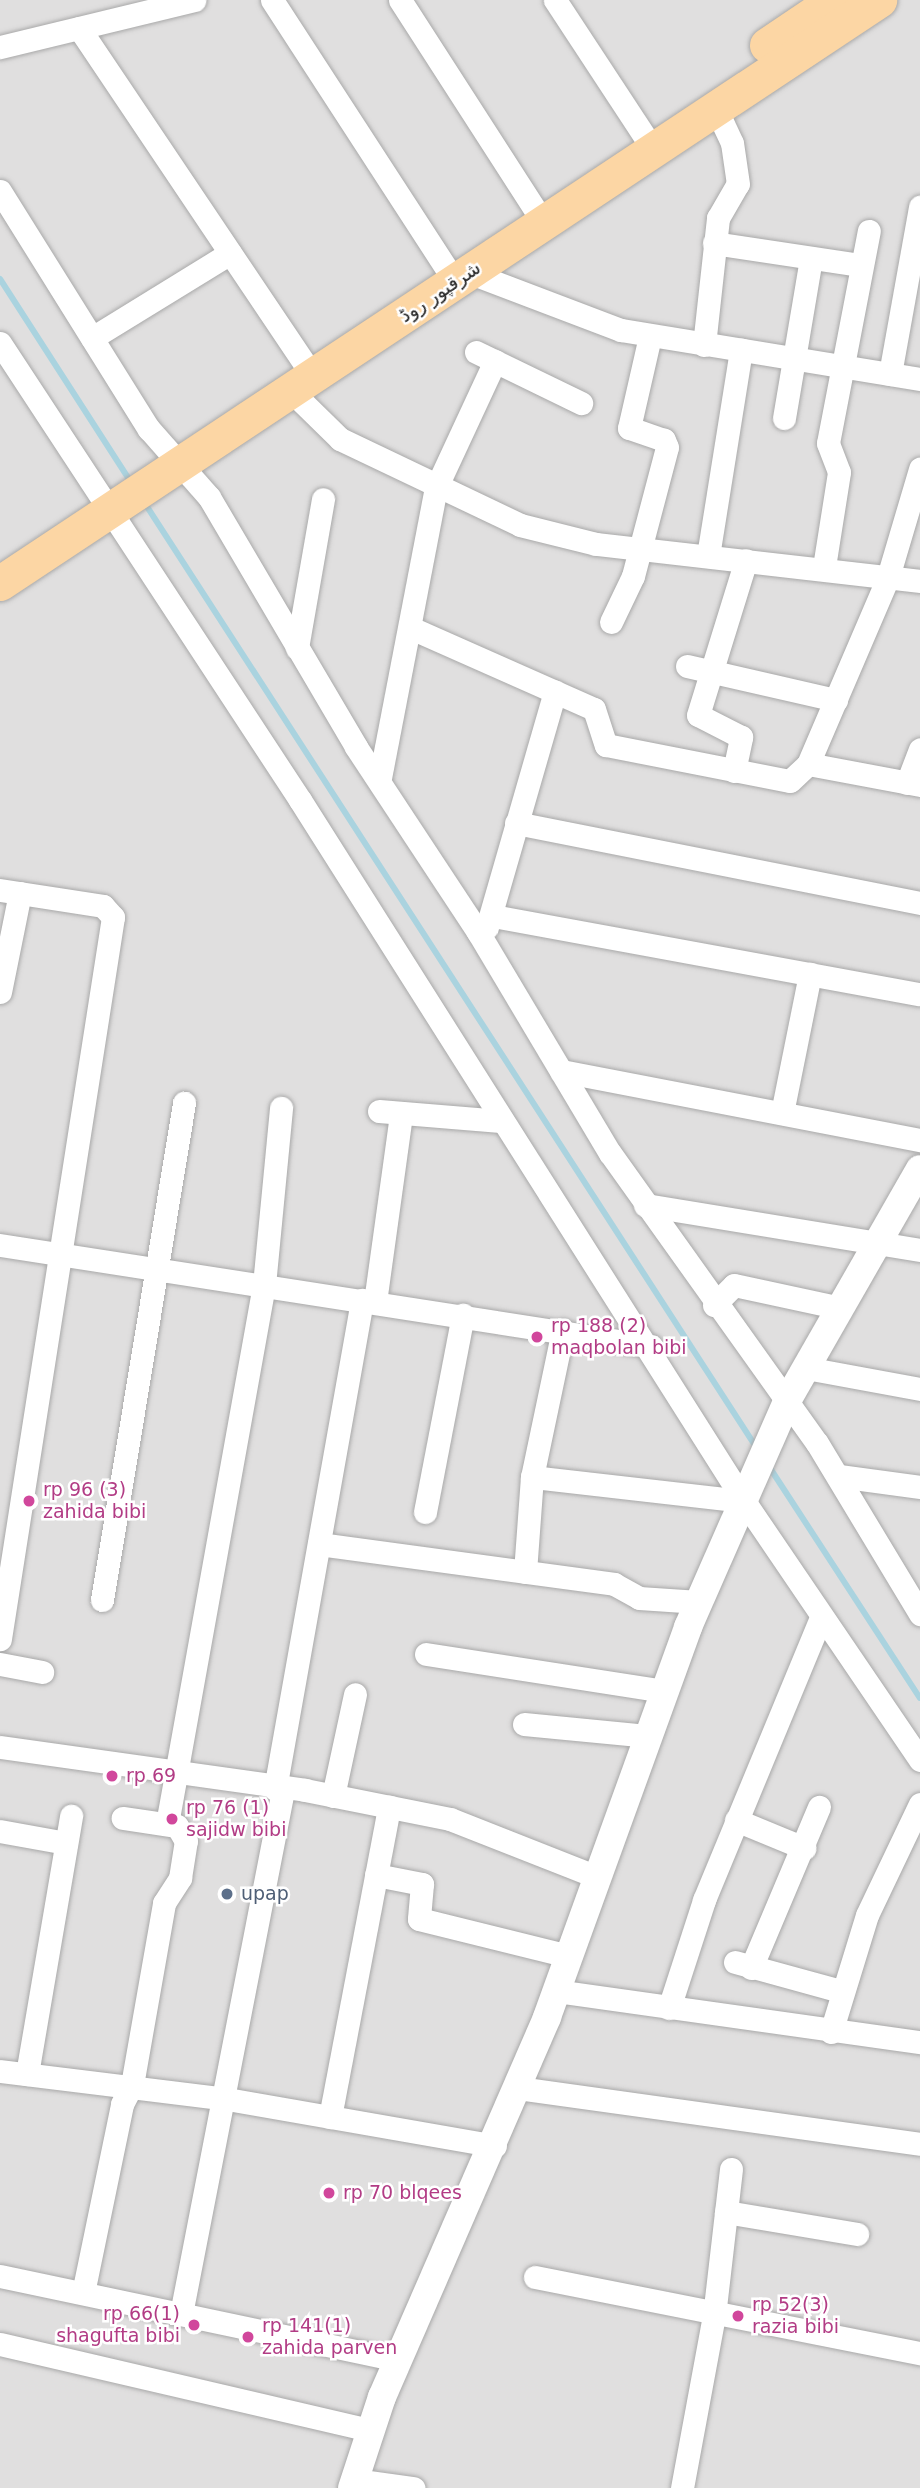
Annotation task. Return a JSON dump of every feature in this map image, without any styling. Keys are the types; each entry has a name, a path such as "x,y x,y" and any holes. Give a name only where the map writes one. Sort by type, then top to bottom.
{"main road":[{"name":"شرقپور روڈ","path":"0,583 172,457 302,375 647,140 834,0"},
{"name":"شرقپور روڈ","path":"647,140 716,108 879,0"},
{"name":"شرقپور روڈ","path":"0,556 117,495"}],"street":[{"path":"0,47 194,0"},
{"path":"272,0 455,272 650,336 920,379"},
{"path":"400,0 537,213"},
{"path":"555,0 647,140"},
{"path":"79,28 230,253 340,439 436,488 530,528 708,556 824,567 920,581"},
{"path":"704,345 714,243 720,213 738,184 732,143 716,108"},
{"path":"0,191 149,429 209,497 297,648 380,778 485,924 561,1071 645,1205 785,1408 839,1476 909,1584 920,1614"},
{"path":"890,374 920,207"},
{"path":"824,567 839,472 828,443 859,265 869,232"},
{"path":"714,243 859,265"},
{"path":"92,338 230,253"},
{"path":"784,418 811,258"},
{"path":"611,622 641,546 667,447 664,440 629,428 650,336"},
{"path":"0,343 11,375 117,495 501,1121 651,1346 744,1501 920,1760"},
{"path":"708,556 741,351"},
{"path":"380,778 436,488 486,357 581,403"},
{"path":"411,628 598,712 606,745 790,781 808,765 888,577 920,469"},
{"path":"297,648 323,499"},
{"path":"734,771 741,737 698,717 747,560"},
{"path":"687,666 836,700"},
{"path":"485,924 555,692"},
{"path":"808,765 913,784 920,749"},
{"path":"516,823 920,903"},
{"path":"0,992 10,892 103,905 113,914 0,1639"},
{"path":"485,924 810,974 920,994"},
{"path":"782,1113 810,974"},
{"path":"561,1071 920,1139"},
{"path":"102,1600 161,1270 184,1103"},
{"path":"167,1824 264,1285 281,1108"},
{"path":"181,2314 227,2099 319,1544 369,1301 390,1112 501,1121"},
{"path":"413,2488 353,2484 370,2430 519,2088 699,1602 785,1408 920,1169"},
{"path":"645,1205 876,1246 920,1250"},
{"path":"0,1245 563,1330 651,1346"},
{"path":"714,1305 734,1285 840,1308"},
{"path":"425,1512 463,1315"},
{"path":"525,1572 532,1477 563,1330"},
{"path":"806,1367 920,1389"},
{"path":"839,1476 920,1487"},
{"path":"532,1477 744,1501"},
{"path":"319,1544 614,1584 639,1598 699,1602"},
{"path":"669,2008 736,1821 821,1617"},
{"path":"426,1654 665,1691"},
{"path":"0,1664 42,1672"},
{"path":"333,1796 355,1694"},
{"path":"524,1724 649,1736"},
{"path":"0,1747 174,1776 333,1796 389,1807 488,1829 597,1877"},
{"path":"831,2032 839,1991 867,1915 920,1804"},
{"path":"330,2117 389,1807"},
{"path":"819,1807 804,1848 743,1965 839,1991"},
{"path":"27,2074 71,1816"},
{"path":"83,2293 121,2104 132,2085 164,1903 180,1878 185,1854 184,1831 167,1824 123,1818"},
{"path":"736,1821 804,1848"},
{"path":"0,1831 66,1843"},
{"path":"376,1875 422,1884 419,1919 569,1956"},
{"path":"556,1992 831,2032 920,2042"},
{"path":"0,2071 132,2085 227,2099 495,2146"},
{"path":"519,2088 920,2144"},
{"path":"682,2488 714,2316 732,2169"},
{"path":"726,2212 857,2234"},
{"path":"0,2276 399,2360"},
{"path":"535,2277 714,2316 920,2353"},
{"path":"0,2344 370,2430"}],"shaded area":[{"path":"0,0 920,0 920,2488 0,2488"}],"waterway":[{"path":"0,279 132,484"},
{"path":"144,502 756,1447"},
{"path":"768,1465 920,1698"}],"place":[{"name":"rp 188 (2) maqbolan bibi","path":"537,1337"},
{"name":"rp 96 (3) zahida bibi","path":"29,1501"},
{"name":"rp 69","path":"112,1776"},
{"name":"rp 76 (1) sajidw bibi","path":"172,1819"},
{"name":"upap","path":"227,1894"},
{"name":"rp 70 blqees","path":"329,2193"},
{"name":"rp 52(3) razia bibi","path":"738,2316"},
{"name":"rp 66(1) shagufta bibi","path":"194,2325"},
{"name":"rp 141(1) zahida parven","path":"248,2337"}]}
